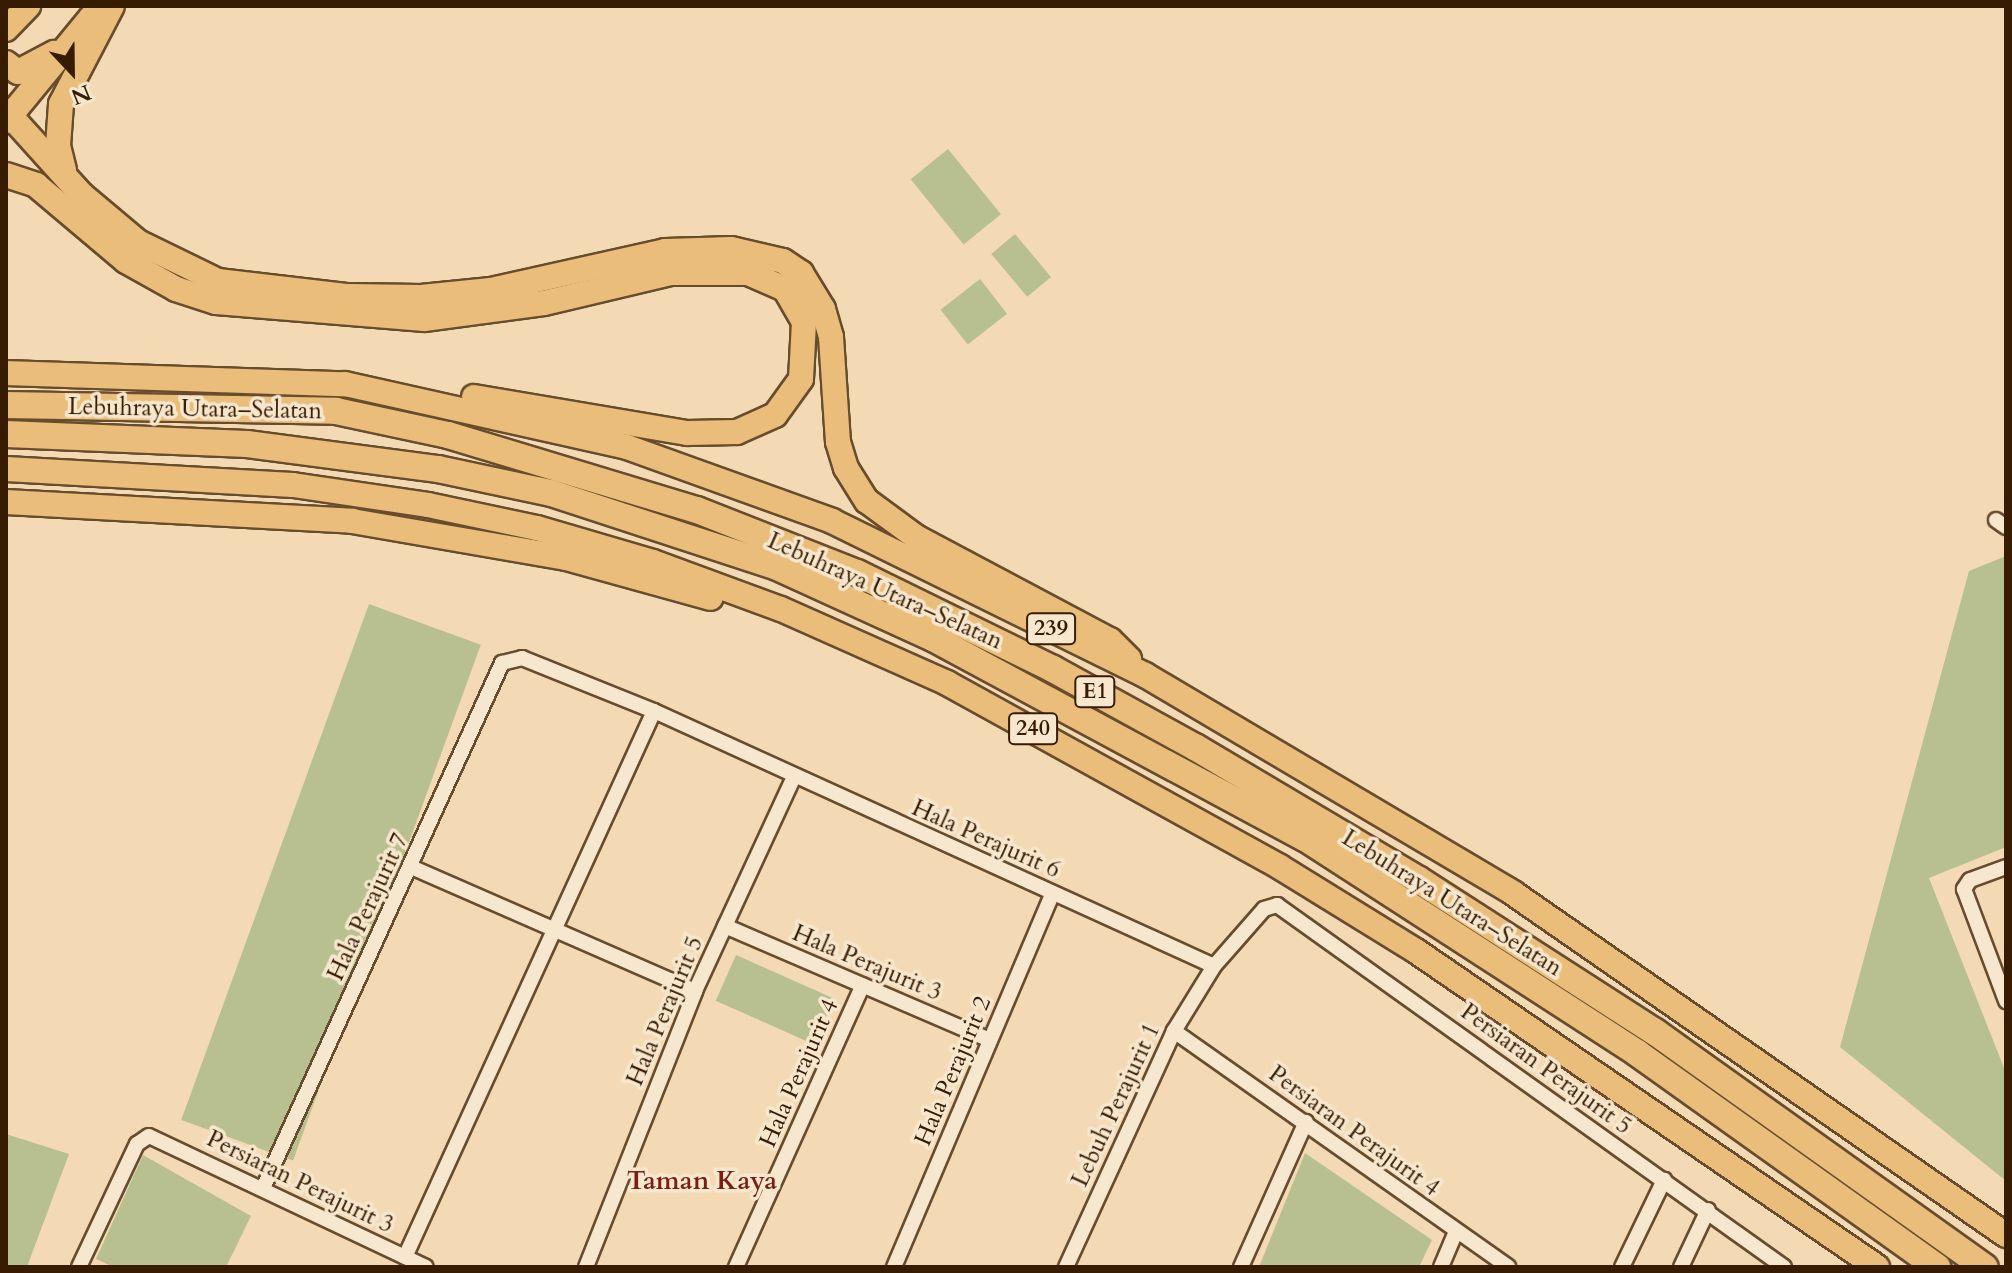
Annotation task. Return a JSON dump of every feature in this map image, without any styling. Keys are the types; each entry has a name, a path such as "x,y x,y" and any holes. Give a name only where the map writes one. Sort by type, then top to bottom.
{"highway":[{"name":"Lebuhraya Utara–Selatan","path":"6,405 336,411 448,435 697,510 857,573 1053,669 1195,747 1419,880 1655,1032 1985,1267"},
{"name":"Lebuhraya Utara–Selatan","path":"6,434 247,444 438,469 551,493 777,567 933,638 1305,838 1637,1053 1932,1264"}],"main road":[{"path":"6,29 28,6"},
{"path":"100,6 8,115 65,175 138,242 218,281 265,288 421,297 491,290 611,261 702,248 759,253 783,261 801,273 823,309 831,337 838,442 846,468 867,501 916,537 1110,640 1145,675"},
{"path":"65,175 58,146 61,104 112,6"},
{"path":"6,63 18,72 37,66 75,37"},
{"path":"6,175 36,185 126,261 176,289 216,302 424,319 544,303 671,273 748,273 785,289 804,322 807,342 801,379 775,415 758,426 707,435 414,387 345,384"},
{"name":"239","path":"6,373 345,384 627,447 832,521 1145,675 1513,893 2006,1235"},
{"name":"240","path":"6,469 78,470 293,485 428,505 537,528 653,562 781,609 947,683 1280,867 1429,959 1877,1267"},
{"path":"6,502 352,521 468,538 710,598 781,609"}],"street":[{"name":"Hala Perajurit 6","path":"522,658 654,711 1214,966"},
{"name":"Hala Perajurit 7","path":"263,1188 502,663 522,658"},
{"path":"405,1257 654,711"},
{"name":"Hala Perajurit 5","path":"586,1267 695,991 794,777"},
{"path":"411,867 556,927 695,991"},
{"path":"2006,867 1970,880 1964,894 2006,1001"},
{"name":"Hala Perajurit 2","path":"894,1267 1053,893"},
{"name":"Persiaran Perajurit 5","path":"1214,966 1268,906 1282,907 1784,1267"},
{"name":"Hala Perajurit 3","path":"725,926 990,1040"},
{"name":"Lebuh Perajurit 1","path":"1066,1267 1174,1031 1214,966"},
{"name":"Hala Perajurit 4","path":"736,1267 863,985"},
{"name":"Persiaran Perajurit 4","path":"1174,1031 1508,1267"},
{"path":"1241,1267 1306,1122"},
{"name":"Persiaran Perajurit 3","path":"79,1267 137,1144 154,1137 426,1267"},
{"path":"1622,1267 1664,1180"},
{"path":"1681,1267 1708,1210"},
{"path":"1441,1267 1456,1231"}],"green space":[{"path":"948,149 1001,214 964,244 911,179"},
{"path":"1015,234 1051,277 1027,297 991,254"},
{"path":"980,279 1007,314 968,344 941,310"},
{"path":"2006,556 2006,847 1929,878 2006,1073 2006,1181 1840,1047 1969,571"},
{"path":"369,604 481,645 293,1161 181,1120"},
{"path":"736,955 834,999 813,1044 716,1001"},
{"path":"6,1134 69,1154 27,1267 6,1267"},
{"path":"1305,1153 1432,1240 1419,1267 1259,1267"},
{"path":"143,1155 251,1216 226,1267 113,1267 96,1259"}],"district":[{"name":"Taman Kaya","path":"702,1181"}]}
